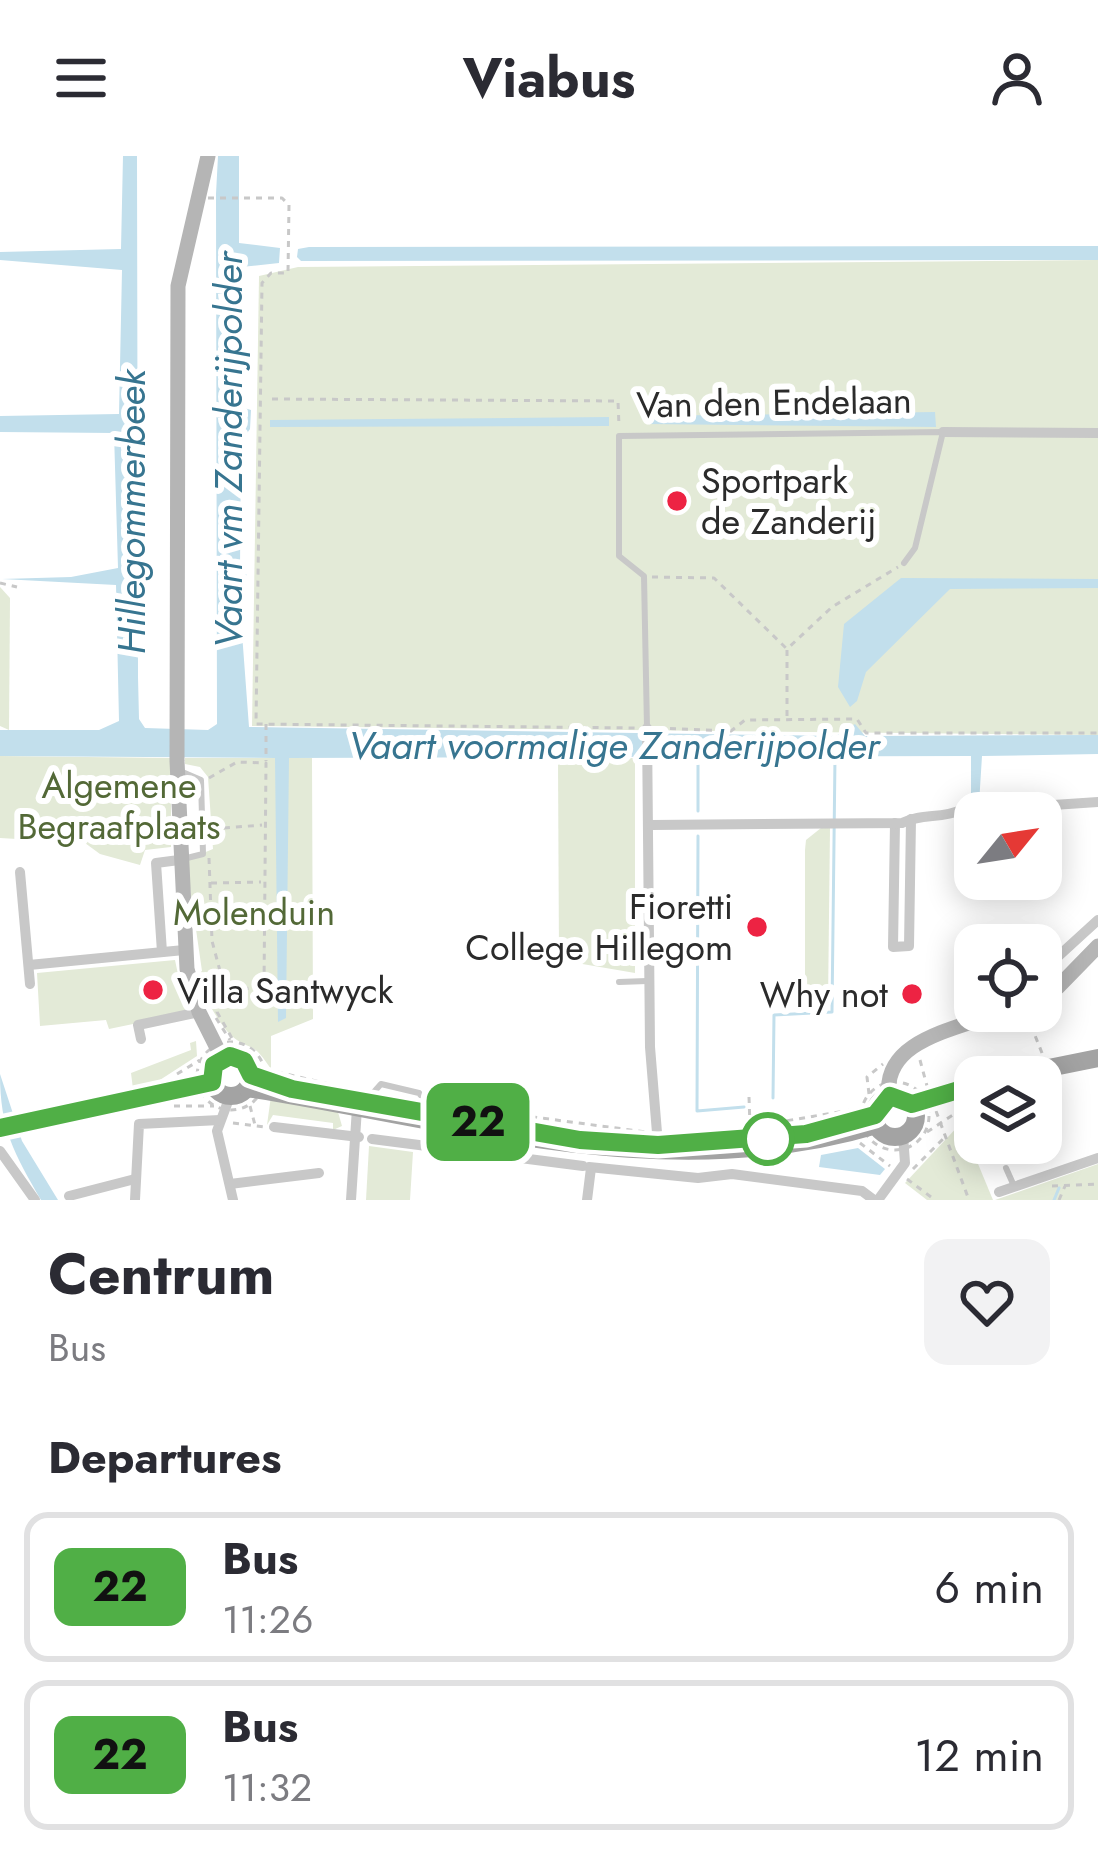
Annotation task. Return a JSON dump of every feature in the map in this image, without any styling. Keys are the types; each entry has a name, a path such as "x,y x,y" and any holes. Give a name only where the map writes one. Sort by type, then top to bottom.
{"main road":[{"path":"208,156 178,286 179,860 184,950 199,1012 224,1048 240,1058 249,1087"},
{"path":"1062,983 1098,946"},
{"path":"9,1125 165,1096 212,1082 431,1108 580,1140 806,1134 871,1116 890,1096 889,1074 906,1050 954,1030"},
{"path":"212,1082 212,1068 224,1048"},
{"path":"1062,1065 1098,1058"},
{"path":"890,1096 915,1109 954,1095"},
{"path":"364,1101 581,1162 722,1150 871,1116"},
{"path":"871,1116 890,1136 904,1142 915,1109"}],"street":[{"path":"944,432 1098,433"},
{"name":"Van den Endelaan","path":"647,728 650,981 658,1139"},
{"path":"1062,804 1098,802"},
{"path":"650,825 895,824 954,814"},
{"path":"895,824 893,946 909,946 911,819"},
{"path":"162,952 156,863 179,860"},
{"path":"20,872 30,984"},
{"path":"1062,953 1098,920"},
{"path":"29,965 184,950"},
{"path":"141,1040 138,1025 199,1012"},
{"path":"135,1200 137,1128 149,1120 220,1120 249,1087"},
{"path":"351,1200 364,1101"},
{"path":"220,1120 233,1200"},
{"path":"274,1127 698,1178 732,1174 862,1191 876,1200 900,1172 904,1142"},
{"path":"0,1151 35,1200"},
{"path":"999,1192 1098,1158"},
{"path":"581,1162 587,1200"},
{"path":"230,1184 319,1173"},
{"path":"69,1196 135,1179"}],"lane":[{"name":"Van den Endelaan","path":"647,728 644,577 619,556 620,436 944,432"},
{"path":"904,563 915,548 944,432"},
{"path":"177,765 201,780 206,855 179,860"},
{"path":"619,982 650,981"},
{"path":"1006,1168 1014,1186"}],"path":[{"path":"212,199 282,198 289,205 289,272 271,273 262,283 256,724 731,731 746,720 787,718 857,719 866,734 1098,734"},
{"path":"272,399 618,401 620,436"},
{"path":"787,649 832,607 904,563"},
{"path":"644,577 714,578 787,649 787,718"},
{"path":"0,584 17,587"},
{"path":"223,982 244,989 264,986 266,725"},
{"path":"207,779 237,762 266,762"},
{"path":"209,812 206,855 212,940 223,982 218,1012 224,1048"},
{"path":"210,829 264,824"},
{"path":"211,883 263,882"},
{"path":"1035,1032 1043,1054"},
{"path":"201,1059 224,1048 251,1048 249,1087 255,1127"},
{"path":"910,1065 917,1052"},
{"path":"904,1142 915,1109 908,1072"},
{"path":"249,1087 364,1101"},
{"path":"749,1097 749,1127"},
{"path":"915,1109 954,1103"},
{"path":"431,1108 658,1139 871,1116"},
{"path":"220,1120 274,1127"},
{"path":"900,1172 915,1168 946,1136 968,1200"},
{"path":"846,1145 860,1143 935,1200"},
{"path":"1059,1200 1066,1184"},
{"path":"1048,1186 1098,1184"}],"green space":[{"name":"Sportpark de Zanderij","path":"1098,260 1098,735 252,726 259,276 298,267"},
{"path":"0,587 10,598 9,730 0,726"},
{"name":"Algemene Begraafplaats","path":"0,756 171,758 171,847 145,850 140,865 100,854 85,843 0,838"},
{"name":"Molenduin","path":"185,758 312,758 313,1019 271,1036 271,1069 255,1050 228,1032 196,976 202,971 186,860 213,849 208,777 200,767 185,764"},
{"path":"635,758 635,973 559,960 558,759"},
{"path":"821,828 830,828 828,1004 805,1005 805,850 806,840"},
{"path":"175,960 186,1013 109,1029 106,1020 40,1026 37,973"},
{"path":"196,1041 197,1056 149,1087 133,1089 131,1073 191,1050 190,1043"},
{"path":"271,1096 338,1112 342,1126 333,1130 333,1123 273,1115 267,1125"},
{"path":"954,1130 954,1164 978,1164 993,1200 927,1200 905,1183"},
{"path":"369,1146 413,1152 410,1200 366,1200"},
{"path":"1098,1164 1098,1200 995,1200"}],"water":[{"path":"123,156 137,156 138,677 139,719 145,728 208,730 217,724 216,194 218,156 239,156 239,243 280,248 279,263 241,267 241,407 251,410 250,429 241,442 240,571 247,575 246,587 239,593 249,727 836,736 855,724 865,736 1098,735 1098,754 982,756 980,792 971,792 971,756 289,758 286,1018 278,1022 275,758 0,756 0,730 99,730 119,721 116,585 2,579 71,577 118,568 114,433 0,432 0,416 119,414 122,270 0,260 0,252 121,249"},
{"path":"1098,246 1098,260 301,261 297,257 298,249 309,247"},
{"path":"935,412 936,427 646,424 646,416"},
{"path":"609,417 609,426 270,427 270,420"},
{"path":"901,578 1098,579 1098,588 950,589 866,672 857,701 850,707 838,687 844,624"},
{"path":"0,1074 22,1141 58,1200 41,1200 16,1154 6,1126"},
{"path":"858,1148 885,1169 880,1175 819,1167 821,1155"}],"waterway":[{"name":"Vaart voormalige Zanderijpolder","path":"698,757 698,811"},
{"name":"Vaart voormalige Zanderijpolder","path":"773,1098 774,1015 832,1012 835,757"},
{"path":"698,836 697,1111 744,1107"},
{"path":"1054,1200 1059,1188"}],"bus line":[{"name":"22","path":"0,1128 165,1096 212,1082 214,1065 230,1056 244,1061 251,1075 292,1089 580,1140 658,1145 806,1134 875,1115 880,1102 890,1096 902,1096 912,1104 954,1091"}],"place":[{"name":"Sportpark de Zanderij","path":"677,501"},
{"name":"Fioretti College Hillegom","path":"757,927"},
{"name":"Villa Santwyck","path":"153,990"},
{"name":"Why not","path":"912,994"}],"water label":[{"name":"Vaart vm Zanderijpolder","path":"228,450"},
{"name":"Hillegommerbeek","path":"131,512"}]}
